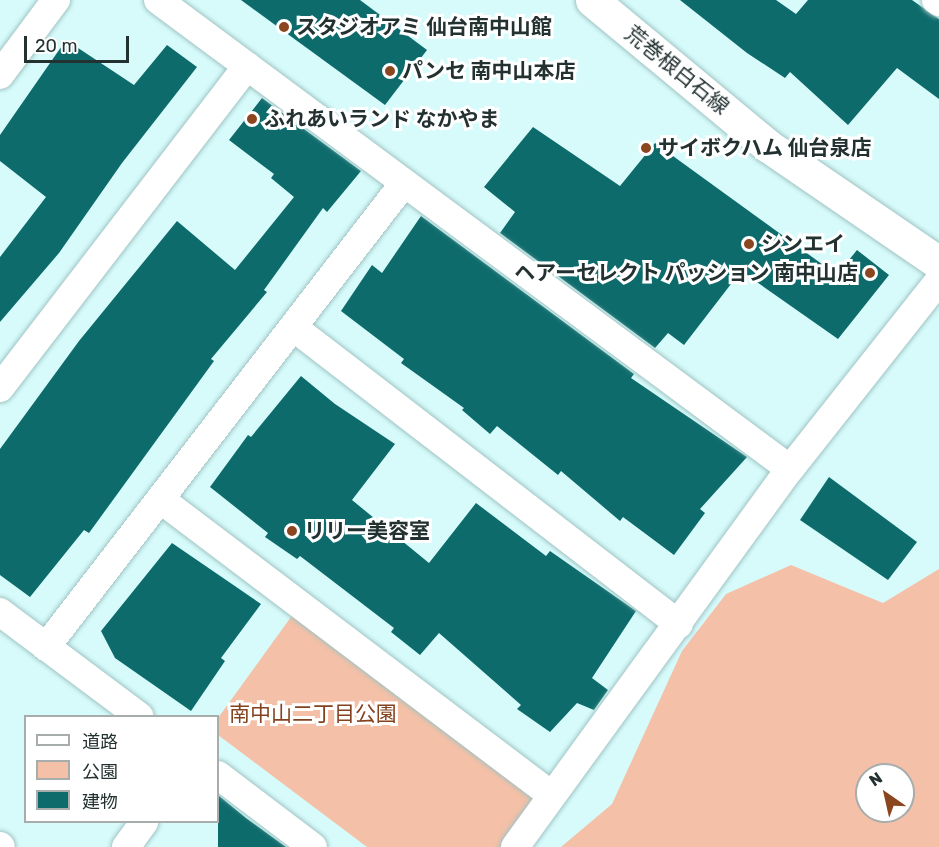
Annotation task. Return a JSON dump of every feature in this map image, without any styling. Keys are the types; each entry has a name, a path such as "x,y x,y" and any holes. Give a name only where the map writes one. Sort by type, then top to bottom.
{"street":[{"path":"0,75 56,0"},
{"path":"159,0 790,469"},
{"name":"荒巻根白石線","path":"592,0 768,146 939,263"},
{"path":"0,388 247,66"},
{"path":"46,646 404,183"},
{"path":"514,847 790,469 939,280"},
{"path":"293,327 679,624"},
{"path":"160,499 552,795"},
{"path":"0,612 136,715"},
{"path":"219,776 313,847"},
{"path":"126,847 143,823"}],"green space":[{"path":"791,565 883,603 939,569 939,847 561,847 612,804 682,651 726,594"},
{"name":"南中山二丁目公園","path":"296,610 536,801 503,847 367,847 219,736 219,717"}],"building":[{"path":"241,0 360,0 427,50 385,105"},
{"path":"680,0 776,0 796,14 808,0 912,0 939,19 939,99 897,68 848,125 790,72 785,78 747,53"},
{"path":"66,40 134,85 167,45 197,67 122,163 59,253 0,322 0,257 46,197 0,161 0,135"},
{"path":"262,98 361,171 327,212 323,208 264,290 267,292 211,359 214,361 89,533 84,530 30,597 0,575 0,449 79,341 177,221 235,270 294,197 271,178 274,174 229,140"},
{"path":"533,127 620,186 655,143 837,275 857,250 889,275 838,339 741,271 684,345 668,333 655,348 500,233 515,212 484,187"},
{"path":"421,216 634,374 631,378 747,457 700,509 705,513 674,555 623,517 620,521 561,471 558,475 497,426 490,434 462,410 464,408 401,363 404,359 341,311 372,265 382,273"},
{"path":"301,376 335,404 395,444 352,500 429,563 476,503 546,556 550,551 636,611 592,678 608,690 594,710 577,703 550,732 517,709 521,705 439,633 420,655 391,632 394,628 300,556 297,559 265,537 268,533 210,487 248,435 251,437"},
{"path":"829,477 917,542 888,580 800,520"},
{"path":"172,543 261,604 221,658 225,661 191,711 115,658 101,631"},
{"path":"219,796 286,847 218,847"}],"place":[{"name":"スタジオアミ 仙台南中山館","path":"284,27"},
{"name":"パンセ 南中山本店","path":"390,71"},
{"name":"ふれあいランド なかやま","path":"252,119"},
{"name":"サイボクハム 仙台泉店","path":"646,148"},
{"name":"シンエイ","path":"749,244"},
{"name":"ヘアーセレクト パッション 南中山店","path":"870,273"},
{"name":"リリー美容室","path":"292,531"}]}
